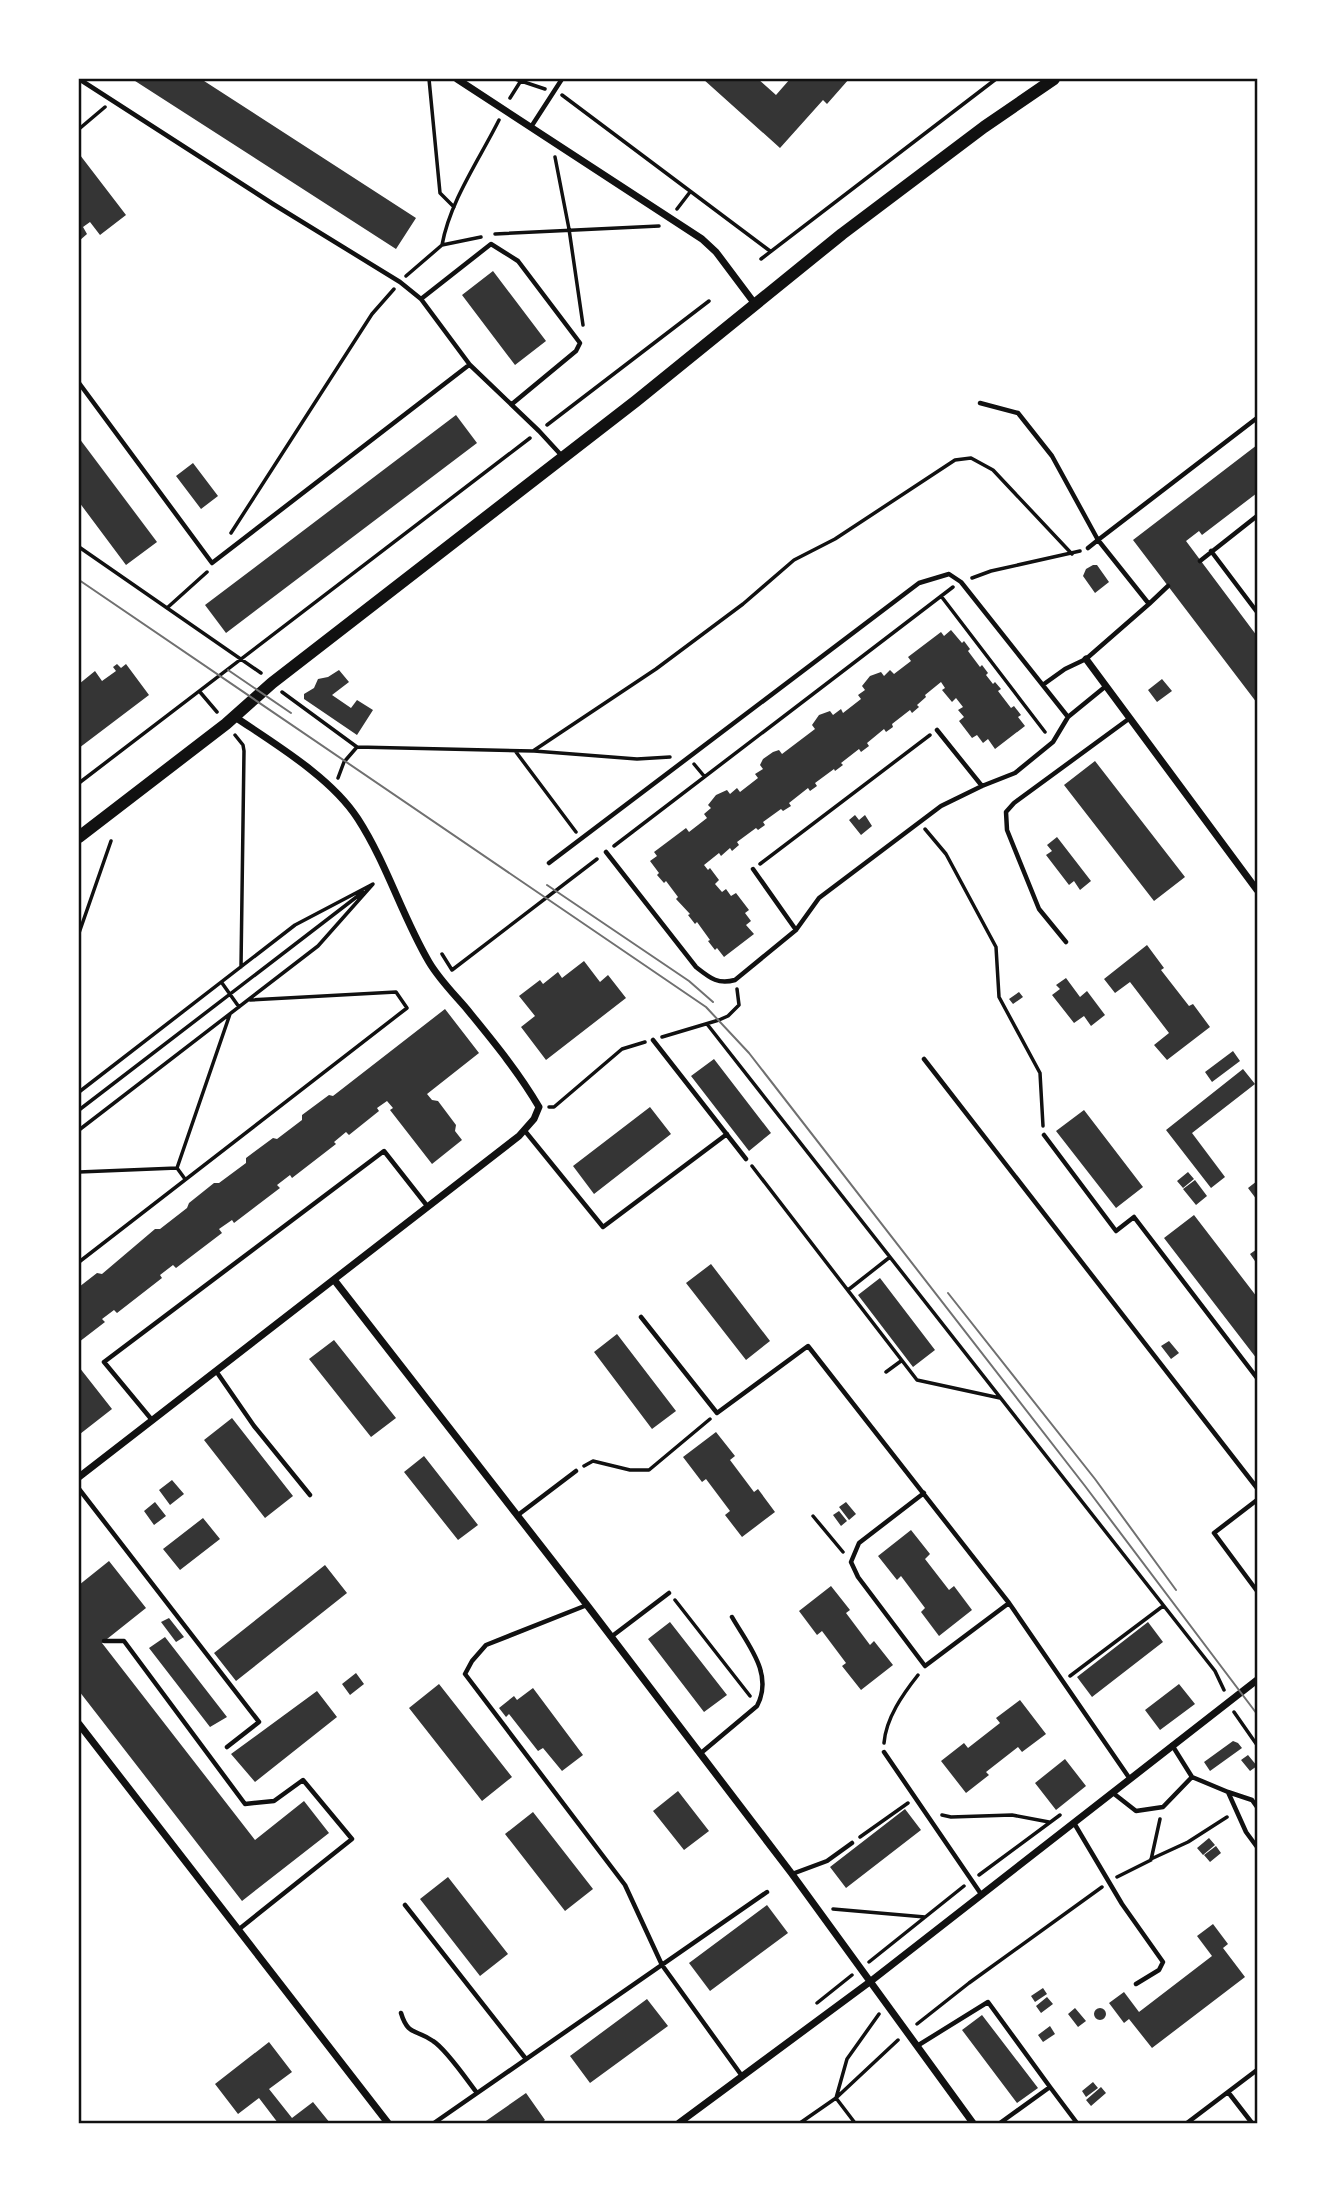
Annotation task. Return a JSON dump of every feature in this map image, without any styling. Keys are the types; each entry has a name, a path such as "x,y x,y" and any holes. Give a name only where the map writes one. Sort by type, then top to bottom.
{"street":[{"path":"457,79 702,239 755,304"},
{"path":"79,837 230,721 272,683 636,401 915,178 1054,79"},
{"path":"1086,659 1257,891"},
{"path":"79,1477 335,1281 525,1130 539,1107 522,1077 429,962 390,877 356,816 295,757 230,721"},
{"path":"335,1281 792,1874 973,2123"},
{"path":"679,2123 871,1981 1257,1680"},
{"path":"79,1724 388,2123"}],"lane":[{"path":"79,79 400,282 421,299 470,365 540,431 563,457"},
{"path":"531,127 562,79"},
{"path":"421,299 491,244 518,261 580,343 576,351 512,404"},
{"path":"79,383 212,563 470,365"},
{"path":"979,403 1018,413 1052,456 1098,540 1149,604"},
{"path":"1088,548 1257,418"},
{"path":"1200,561 1257,516"},
{"path":"1212,551 1257,612"},
{"path":"549,863 919,583 949,574 961,582 1068,717"},
{"path":"1044,684 1086,659 1168,586"},
{"path":"606,852 696,967 713,980 724,983 735,980 796,930 818,898 941,806 1015,773 1053,742 1068,717 1107,686"},
{"path":"1066,942 1039,909 1007,830 1006,812 1014,803 1131,717"},
{"path":"937,730 982,786"},
{"path":"753,869 796,930"},
{"path":"653,1040 746,1159"},
{"path":"923,1059 1257,1488"},
{"path":"525,1130 603,1227 727,1134"},
{"path":"1044,1136 1116,1231 1133,1217 1257,1378"},
{"path":"152,1420 104,1362 384,1151 428,1207"},
{"path":"641,1317 717,1413 808,1346 1009,1603 1130,1779"},
{"path":"216,1371 254,1426 310,1495"},
{"path":"518,1516 576,1471"},
{"path":"79,1489 259,1722 227,1747"},
{"path":"924,1493 859,1543 851,1562 858,1577 925,1666 1009,1603"},
{"path":"1257,1500 1214,1534 1257,1591"},
{"path":"611,1637 669,1592"},
{"path":"587,1605 486,1646 472,1661 465,1675 625,1885 662,1965 743,2077"},
{"path":"700,1754 757,1706 762,1696 764,1678 758,1662 732,1617"},
{"path":"104,1641 124,1641 245,1804 274,1801 303,1780 352,1839 237,1931"},
{"path":"1172,1745 1192,1777 1252,1800 1257,1807"},
{"path":"884,1752 981,1894"},
{"path":"1113,1792 1136,1811 1163,1807 1192,1777"},
{"path":"1228,1792 1246,1832 1257,1847"},
{"path":"1073,1823 1163,1962 1159,1970 1136,1984"},
{"path":"792,1874 827,1861 852,1843"},
{"path":"434,2123 767,1892"},
{"path":"405,1905 526,2059"},
{"path":"917,2047 988,2002 1077,2123"},
{"path":"401,2013 405,2025 411,2031 434,2041 477,2093"},
{"path":"1188,2123 1257,2070"},
{"path":"1000,2123 1050,2088"},
{"path":"1228,2092 1252,2123"}],"path":[{"path":"429,79 440,193 454,207"},
{"path":"761,259 996,79"},
{"path":"509,99 519,80 561,94 770,251"},
{"path":"79,129 112,101"},
{"path":"442,245 454,207 499,120"},
{"path":"552,141 569,229 584,334 580,343"},
{"path":"226,541 372,314 400,282 442,245 498,233 661,226 690,191"},
{"path":"79,783 709,301"},
{"path":"533,751 656,669 743,604 794,559 835,539 956,460 971,458 993,470 1072,554"},
{"path":"79,547 242,659 287,698 357,747 533,751 637,759 688,757"},
{"path":"442,954 452,970 961,582 991,571 1072,554 1088,548"},
{"path":"167,608 206,574 212,563"},
{"path":"941,596 1053,742"},
{"path":"200,692 230,721 244,751 241,967"},
{"path":"753,869 937,730"},
{"path":"333,791 344,762 357,747"},
{"path":"516,752 581,839"},
{"path":"919,822 946,854 996,947 999,997 1040,1073 1044,1136"},
{"path":"79,933 111,841"},
{"path":"79,1092 295,925 373,884"},
{"path":"79,1110 373,884"},
{"path":"79,1130 318,946 373,884"},
{"path":"222,982 239,1007"},
{"path":"79,1262 407,1008 396,992 248,1000"},
{"path":"177,1168 230,1014"},
{"path":"707,1024 1214,1671"},
{"path":"746,1159 916,1380 1000,1398"},
{"path":"177,1168 186,1179"},
{"path":"79,1172 177,1168"},
{"path":"848,1290 890,1257"},
{"path":"886,1372 902,1361"},
{"path":"576,1471 593,1461 630,1469 649,1469 717,1413"},
{"path":"813,1516 851,1562"},
{"path":"669,1592 757,1706"},
{"path":"1063,1681 1163,1606"},
{"path":"884,1752 885,1734 893,1713 925,1666"},
{"path":"852,1843 915,1798"},
{"path":"1151,1860 1163,1807"},
{"path":"923,1810 951,1817 1012,1815 1050,1823"},
{"path":"800,2123 836,2098 906,2032 1109,1882 1188,1842 1236,1811"},
{"path":"817,1908 925,1917"},
{"path":"836,2098 848,2059 886,2004"},
{"path":"836,2098 855,2123"}],"building":[{"path":"132,79 201,79 416,218 396,249"},
{"path":"703,79 758,79 776,95 790,79 849,79 827,104 823,100 780,148"},
{"path":"80,155 126,215 100,235 90,222 83,227 87,234 79,241"},
{"path":"493,271 546,341 515,365 462,295"},
{"path":"456,415 477,443 226,633 205,605"},
{"path":"79,438 157,542 126,565 79,502"},
{"path":"1257,445 1257,493 1202,535 1199,531 1186,541 1257,636 1257,703 1133,540"},
{"path":"193,463 218,496 201,509 176,476"},
{"path":"1097,565 1109,582 1095,593 1083,576 1086,569"},
{"path":"951,630 962,643 964,641 970,649 968,651 980,667 982,665 993,684 995,682 1001,689 998,691 1011,708 1014,706 1021,715 1018,717 1025,726 995,749 988,739 983,743 977,735 972,738 959,721 964,717 958,710 963,707 956,698 952,702 942,690 945,688 941,682 925,695 917,705 919,707 912,713 910,710 886,732 884,729 867,743 869,746 861,752 859,749 841,763 843,765 815,783 817,786 810,791 808,788 789,803 791,806 783,811 781,809 763,822 765,825 758,830 756,828 737,842 739,845 732,851 730,848 721,856 719,853 704,865 708,870 710,868 719,880 715,884 722,892 726,889 731,896 736,893 749,910 745,913 751,921 746,925 754,934 724,957 708,941 710,940 697,922 695,924 688,915 690,914 676,899 678,897 666,881 664,883 657,875 659,873 650,861 657,856 654,852 686,828 689,832 707,818 704,814 711,808 708,805 716,795 727,790 730,794 737,788 740,792 758,778 755,774 763,769 760,765 763,759 779,750 782,754 815,729 812,725 819,715 830,711 833,715 841,709 843,713 861,699 858,695 865,690 862,686 870,676 881,672 884,676 890,670 894,674 911,661 908,657 941,632 944,636"},
{"path":"117,664 121,668 126,664 149,695 79,748 79,684 95,671 102,681 116,671 113,667"},
{"path":"339,670 349,682 332,695 351,708 357,700 373,710 357,735 304,699 304,694 314,688 318,679 328,677"},
{"path":"1162,679 1172,691 1157,702 1148,690"},
{"path":"1095,761 1185,877 1154,901 1064,785"},
{"path":"855,815 859,820 865,815 872,826 861,835 849,820"},
{"path":"1057,837 1091,881 1080,890 1074,881 1069,885 1046,855 1052,851 1047,845"},
{"path":"1147,945 1164,968 1161,970 1189,1006 1193,1004 1210,1027 1167,1060 1154,1045 1169,1033 1130,982 1115,993 1104,979"},
{"path":"584,961 600,982 608,975 626,998 546,1060 521,1027 535,1016 519,996 540,980 543,984 558,972 562,978"},
{"path":"1066,978 1080,997 1087,991 1105,1015 1091,1026 1084,1016 1074,1023 1052,995 1060,989 1056,985"},
{"path":"1019,992 1023,997 1013,1004 1009,999"},
{"path":"445,1009 479,1053 427,1094 432,1100 438,1101 456,1125 455,1131 462,1140 432,1164 390,1110 393,1108 387,1101 377,1108 379,1111 349,1135 346,1132 334,1142 336,1144 292,1178 290,1175 277,1185 280,1188 234,1223 232,1220 219,1229 222,1233 176,1268 173,1265 160,1275 162,1278 117,1313 114,1310 102,1319 105,1322 79,1342 79,1287 97,1273 102,1274 155,1229 160,1229 187,1208 189,1203 214,1183 219,1183 246,1163 246,1158 273,1138 277,1139 302,1120 302,1115 329,1095 333,1096"},
{"path":"1233,1051 1240,1061 1212,1082 1205,1072"},
{"path":"714,1059 771,1133 749,1151 691,1076"},
{"path":"1243,1069 1255,1084 1192,1133 1225,1177 1211,1188 1166,1130"},
{"path":"650,1107 671,1134 594,1194 573,1166"},
{"path":"1084,1110 1143,1187 1116,1208 1056,1131"},
{"path":"1188,1172 1194,1179 1183,1188 1177,1181"},
{"path":"1195,1180 1207,1196 1196,1205 1183,1189"},
{"path":"1257,1181 1257,1200 1248,1188"},
{"path":"1194,1215 1257,1297 1257,1359 1164,1238"},
{"path":"1257,1249 1257,1264 1250,1254"},
{"path":"711,1264 770,1341 746,1360 686,1283"},
{"path":"880,1278 935,1350 913,1367 858,1295"},
{"path":"617,1334 676,1411 652,1429 594,1352"},
{"path":"334,1340 396,1418 371,1437 309,1359"},
{"path":"1169,1341 1179,1353 1171,1359 1161,1346"},
{"path":"79,1367 112,1409 80,1434 79,1432"},
{"path":"232,1418 293,1496 265,1518 204,1440"},
{"path":"716,1432 735,1456 730,1460 754,1492 758,1489 775,1512 742,1537 725,1515 730,1511 706,1479 702,1482 683,1457"},
{"path":"424,1456 478,1525 458,1540 404,1472"},
{"path":"172,1480 184,1494 170,1505 159,1490"},
{"path":"155,1502 166,1516 154,1525 144,1511"},
{"path":"846,1502 856,1514 849,1520 839,1507"},
{"path":"839,1511 847,1521 841,1526 833,1515"},
{"path":"203,1518 220,1539 180,1570 163,1549"},
{"path":"911,1530 930,1554 925,1559 949,1590 954,1586 972,1610 939,1636 921,1612 925,1608 901,1576 897,1580 878,1556"},
{"path":"109,1561 146,1608 102,1643 255,1840 304,1801 329,1833 242,1901 79,1691 79,1585"},
{"path":"325,1565 347,1593 236,1681 214,1653"},
{"path":"831,1586 850,1610 846,1613 870,1645 874,1641 893,1665 861,1690 842,1666 846,1663 822,1631 817,1635 799,1611"},
{"path":"169,1618 184,1637 176,1642 161,1622"},
{"path":"670,1622 727,1695 704,1712 648,1639"},
{"path":"1148,1622 1163,1642 1092,1697 1077,1677"},
{"path":"165,1637 227,1717 210,1727 149,1648"},
{"path":"356,1673 364,1684 350,1695 342,1684"},
{"path":"439,1684 512,1777 482,1801 409,1708"},
{"path":"1179,1684 1195,1704 1160,1730 1145,1710"},
{"path":"533,1688 583,1755 562,1771 543,1748 538,1751 509,1714 506,1717 499,1708 514,1696 517,1700"},
{"path":"317,1691 337,1717 255,1782 231,1754"},
{"path":"1020,1700 1046,1734 1022,1752 1018,1747 986,1772 989,1775 966,1793 941,1761 964,1743 968,1748 1000,1723 996,1718"},
{"path":"1233,1741 1242,1748 1210,1771 1204,1762"},
{"path":"1248,1755 1257,1766 1250,1771 1241,1760"},
{"path":"1065,1759 1086,1786 1056,1810 1035,1783"},
{"path":"678,1791 709,1831 684,1850 653,1811"},
{"path":"905,1809 921,1830 846,1888 830,1867"},
{"path":"533,1812 593,1889 565,1911 505,1834"},
{"path":"1209,1838 1215,1845 1203,1855 1197,1848"},
{"path":"1216,1846 1221,1853 1210,1862 1204,1855"},
{"path":"448,1877 508,1954 480,1976 420,1899"},
{"path":"767,1905 788,1933 710,1991 689,1963"},
{"path":"1213,1924 1228,1944 1223,1948 1245,1977 1152,2048 1129,2019 1124,2023 1109,2003 1124,1992 1139,2012 1212,1956 1197,1936"},
{"path":"1043,1988 1047,1994 1035,2002 1031,1996"},
{"path":"1047,1997 1053,2004 1041,2013 1036,2006"},
{"path":"647,1999 668,2026 590,2083 570,2056"},
{"path":"1075,2008 1086,2021 1078,2027 1068,2014"},
{"path":"1100,2008 1106,2014 1100,2020 1094,2014"},
{"path":"982,2015 1038,2088 1017,2103 962,2030"},
{"path":"1050,2026 1055,2034 1043,2042 1038,2035"},
{"path":"269,2042 292,2072 269,2089 292,2118 313,2102 330,2123 278,2123 259,2098 238,2114 215,2084"},
{"path":"1093,2082 1098,2088 1086,2097 1082,2091"},
{"path":"1101,2087 1106,2093 1091,2106 1086,2100"},
{"path":"526,2093 545,2120 541,2123 483,2123"}],"tram line":[{"path":"79,580 706,1007 749,1053 1085,1486 1257,1714"},
{"path":"228,670 291,713"},
{"path":"547,885 689,981 713,1002"},
{"path":"948,1293 1095,1479 1176,1590"}]}
